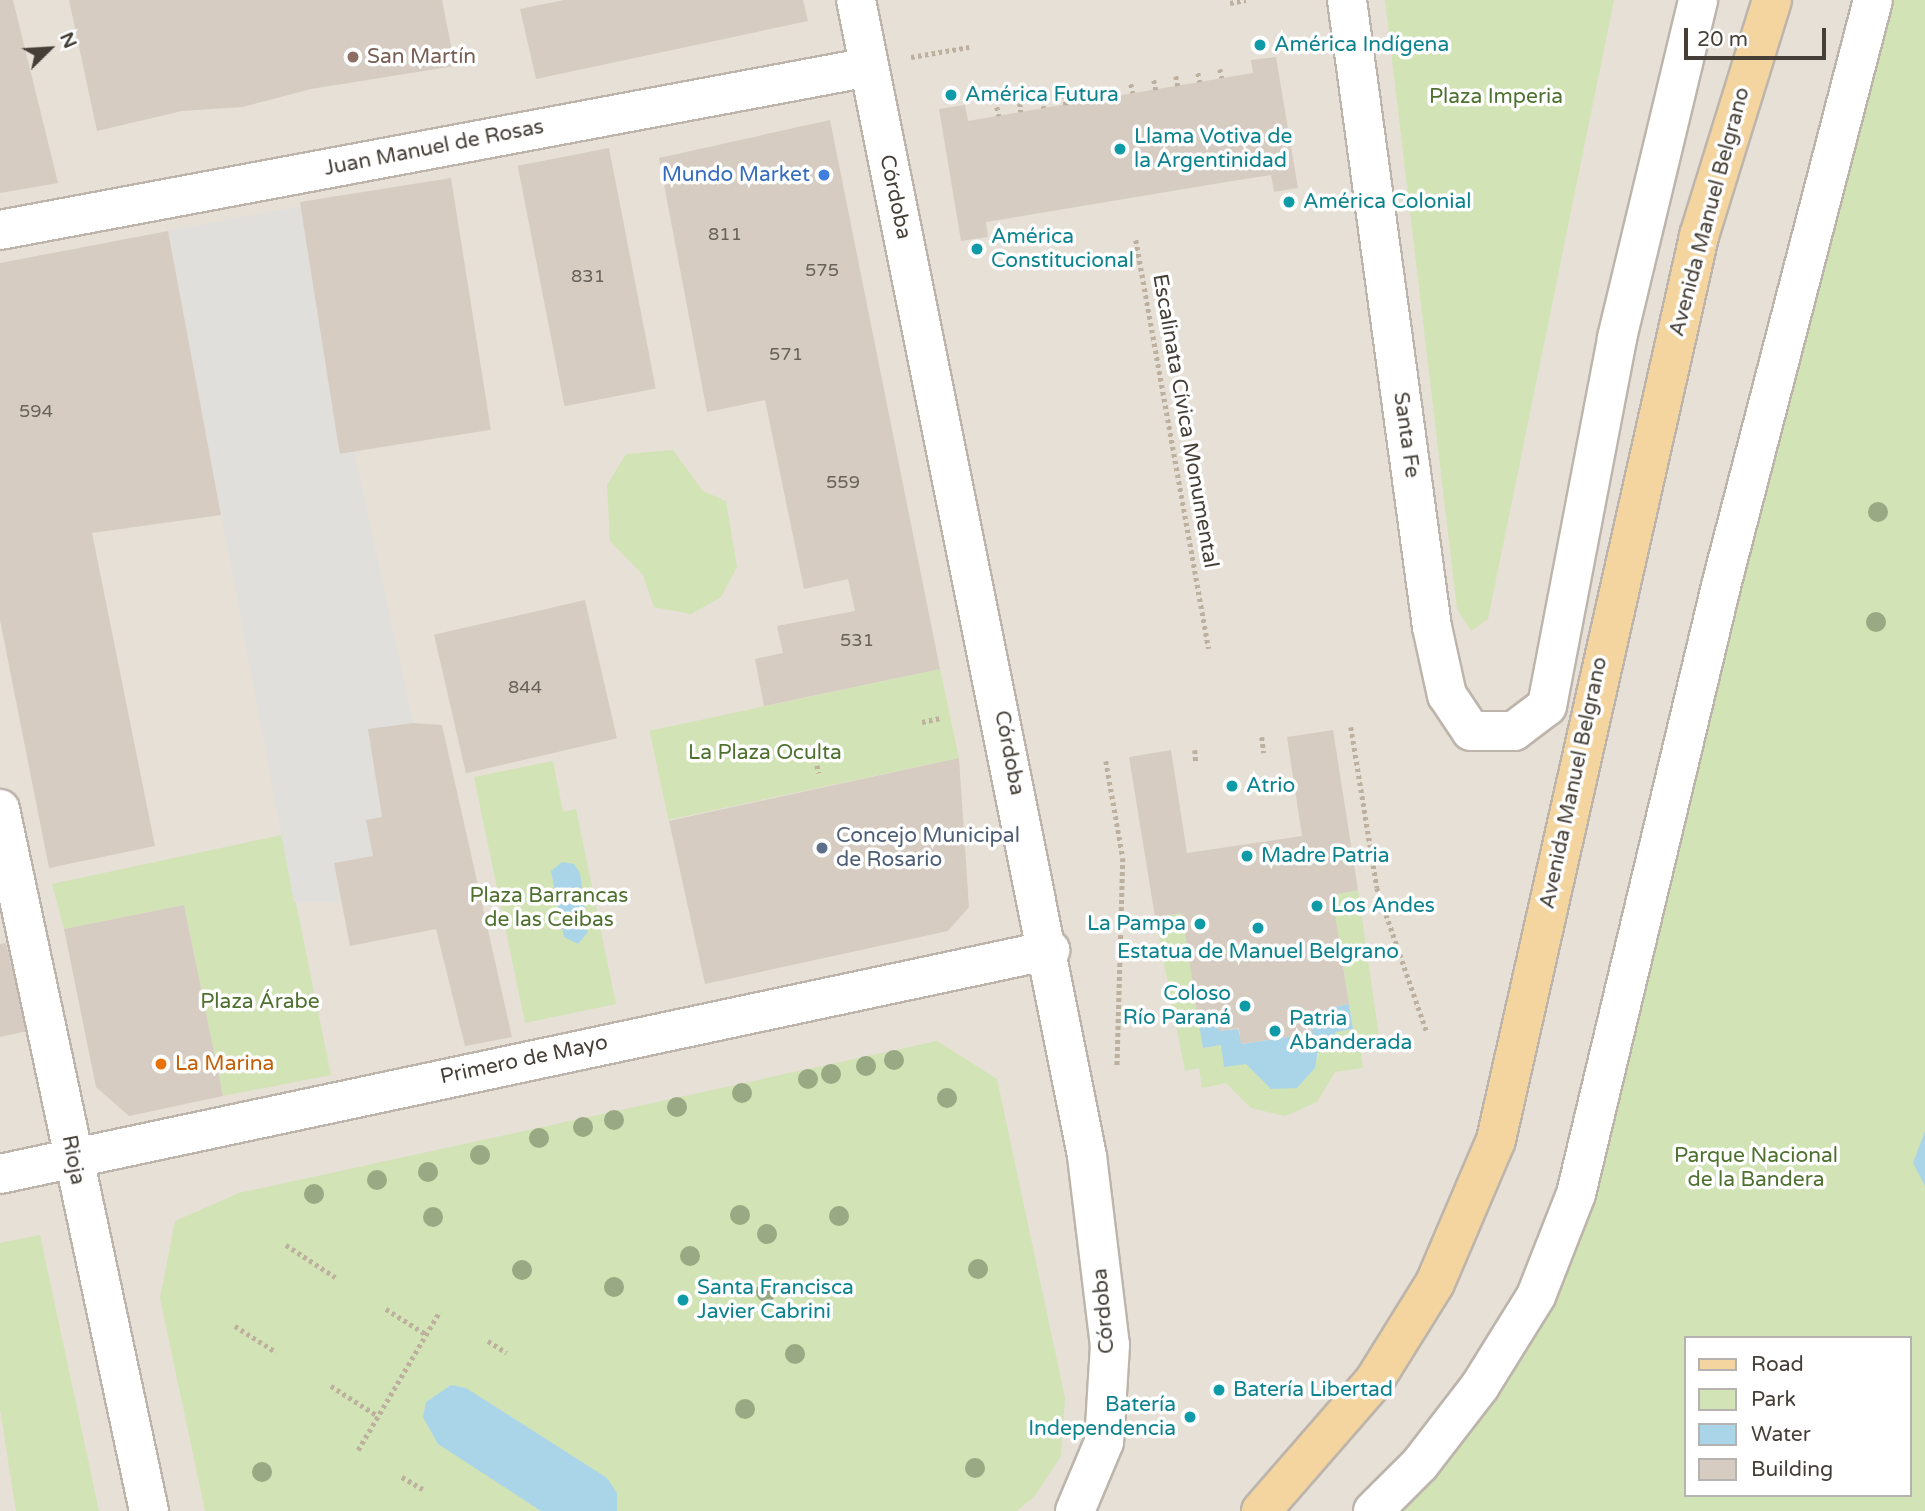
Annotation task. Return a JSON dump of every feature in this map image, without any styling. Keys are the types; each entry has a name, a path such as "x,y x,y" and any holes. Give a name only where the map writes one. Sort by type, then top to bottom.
{"main road":[{"name":"Avenida Manuel Belgrano","path":"1261,1511 1374,1381 1435,1283 1496,1140 1699,236 1772,0"}],"street":[{"name":"Córdoba","path":"856,0 1049,950 1087,1156 1110,1345 1104,1442 1077,1509"},
{"name":"Santa Fe","path":"1347,0 1432,627 1447,695 1471,731 1514,731 1547,706 1556,659"},
{"name":"Avenida Manuel Belgrano","path":"1556,659 1617,338 1698,0"},
{"path":"1373,1511 1420,1464 1480,1386 1536,1296 1576,1194 1722,582 1873,0"},
{"name":"Juan Manuel de Rosas","path":"0,230 869,67"},
{"name":"Rioja","path":"0,809 149,1511"},
{"name":"Primero de Mayo","path":"0,1174 72,1156 1049,950"}],"path":[{"path":"1230,3 1247,0"},
{"path":"869,67 969,47"},
{"path":"1220,69 1222,78"},
{"path":"1198,73 1200,82"},
{"path":"1176,76 1178,86"},
{"path":"1154,80 1156,90"},
{"path":"1131,84 1133,93"},
{"path":"1109,88 1110,97"},
{"path":"1086,92 1088,101"},
{"path":"1065,95 1066,105"},
{"path":"1042,99 1044,108"},
{"path":"1020,103 1021,112"},
{"path":"997,107 999,116"},
{"name":"Escalinata Cívica Monumental","path":"1136,240 1209,649"},
{"path":"922,722 941,718"},
{"path":"1351,727 1377,888 1427,1032"},
{"path":"1262,737 1264,753"},
{"path":"813,745 819,773"},
{"path":"1195,750 1196,763"},
{"path":"1106,761 1123,858 1117,1067"},
{"path":"286,1245 335,1277"},
{"path":"386,1309 426,1335"},
{"path":"358,1450 440,1311"},
{"path":"234,1326 276,1352"},
{"path":"488,1341 507,1353"},
{"path":"331,1386 378,1416"},
{"path":"402,1476 423,1489"}],"shaded area":[{"path":"0,0 1925,0 1925,1511 0,1511"},
{"path":"301,206 413,723 368,729 382,817 366,820 373,856 334,863 341,902 294,902 168,231"}],"green space":[{"name":"Plaza Imperia","path":"1385,0 1614,0 1488,619 1471,631 1457,609"},
{"name":"Parque Nacional de la Bandera","path":"1873,0 1925,0 1925,1511 1373,1511 1536,1296"},
{"path":"673,450 703,491 726,501 737,567 721,597 691,614 654,607 643,575 610,541 607,485 626,454"},
{"name":"La Plaza Oculta","path":"940,669 959,758 668,820 649,731"},
{"name":"Plaza Barrancas de las Ceibas","path":"553,761 563,812 576,809 616,1004 525,1023 474,777"},
{"name":"Plaza Árabe","path":"282,835 331,1075 223,1096 184,905 64,929 52,884"},
{"path":"1358,890 1380,1044 1360,1047 1363,1068 1335,1072 1317,1102 1285,1116 1251,1108 1226,1083 1202,1088 1199,1068 1185,1071 1155,917 1182,913 1203,1048 1221,1045 1246,1064 1318,1059 1318,1050 1335,1032 1353,1029 1332,895"},
{"path":"937,1041 997,1079 1065,1398 1061,1456 1035,1496 1017,1511 205,1511 160,1298 175,1221 239,1193"},
{"path":"40,1235 99,1511 16,1511 0,1409 0,1243"}],"water":[{"path":"562,862 574,864 580,873 588,932 578,944 564,937 551,871"},
{"path":"1349,1004 1353,1029 1335,1032 1337,1047 1318,1050 1315,1068 1297,1088 1271,1089 1246,1064 1224,1067 1221,1045 1203,1048 1199,1025 1218,1023 1219,1031 1238,1029 1242,1044 1312,1033 1312,1023 1328,1008"},
{"path":"1925,1131 1925,1186 1913,1163"},
{"path":"451,1385 466,1388 607,1478 617,1493 617,1511 541,1511 438,1444 423,1417 426,1402"}],"building":[{"path":"0,0 13,0 58,183 0,193"},
{"path":"69,0 442,0 455,66 311,89 243,107 182,111 97,131"},
{"path":"564,0 803,0 808,21 536,79 520,9"},
{"path":"1276,57 1298,188 1274,192 1271,175 1226,182 986,222 988,237 961,241 939,109 965,105 968,121 1253,73 1251,60"},
{"path":"830,120 940,669 764,706 755,659 783,653 777,626 855,611 848,579 804,589 765,400 707,412 659,158"},
{"path":"609,148 656,388 564,406 518,166"},
{"path":"451,178 491,430 340,454 300,202"},
{"path":"168,231 221,515 92,533 155,846 49,868 0,620 0,263"},
{"path":"585,600 617,738 466,773 434,635"},
{"path":"413,723 442,725 512,1037 465,1046 436,929 350,946 334,863 373,856 366,820 382,817 368,729"},
{"path":"1333,730 1358,890 1332,895 1349,1004 1328,1008 1330,1020 1311,1023 1313,1033 1241,1044 1239,1028 1219,1031 1217,1022 1199,1025 1182,913 1155,917 1129,757 1171,750 1187,853 1302,836 1287,737"},
{"name":"Concejo Municipal de Rosario","path":"959,758 969,907 948,931 705,984 669,821"},
{"path":"184,905 223,1096 129,1116 96,1087 64,929"},
{"path":"6,943 27,1031 0,1037 0,944"}],"place":[{"name":"América Indígena","path":"1260,45"},
{"name":"San Martín","path":"353,57"},
{"name":"América Futura","path":"951,95"},
{"name":"Llama Votiva de la Argentinidad","path":"1120,149"},
{"name":"Mundo Market","path":"824,175"},
{"name":"América Colonial","path":"1289,202"},
{"name":"América Constitucional","path":"977,249"},
{"name":"Atrio","path":"1232,786"},
{"name":"Concejo Municipal de Rosario","path":"822,848"},
{"name":"Madre Patria","path":"1247,856"},
{"name":"Los Andes","path":"1317,906"},
{"name":"La Pampa","path":"1200,924"},
{"name":"Estatua de Manuel Belgrano","path":"1258,928"},
{"name":"Coloso Río Paraná","path":"1245,1006"},
{"name":"Patria Abanderada","path":"1275,1031"},
{"name":"La Marina","path":"161,1064"},
{"name":"Santa Francisca Javier Cabrini","path":"683,1300"},
{"name":"Batería Libertad","path":"1219,1390"},
{"name":"Batería Independencia","path":"1190,1417"}]}
